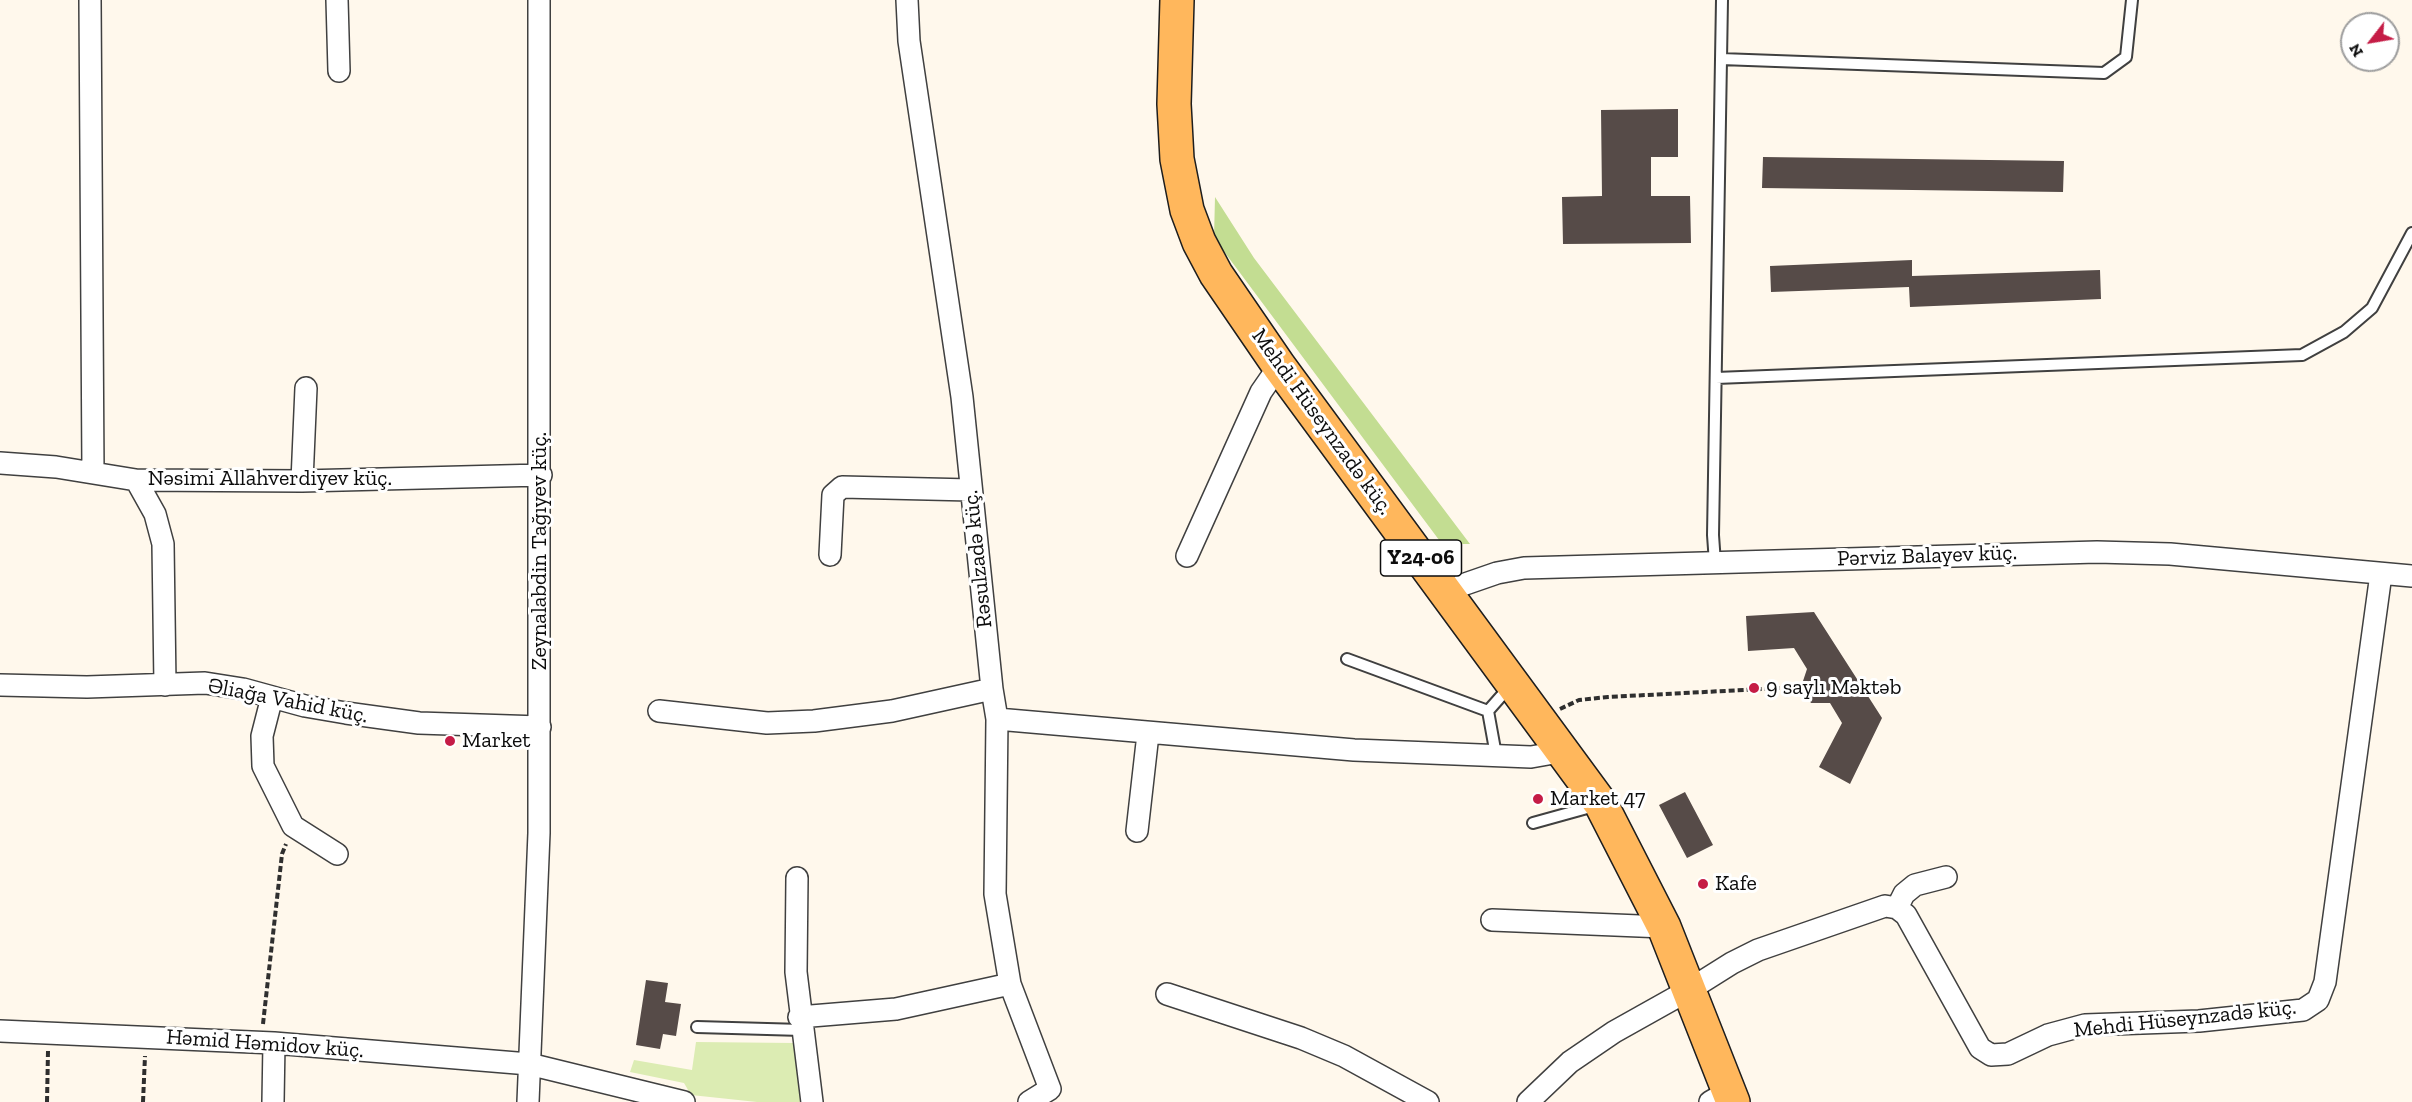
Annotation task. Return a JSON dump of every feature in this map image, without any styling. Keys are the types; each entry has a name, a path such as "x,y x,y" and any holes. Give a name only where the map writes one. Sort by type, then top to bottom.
{"main road":[{"name":"Mehdi Hüseynzadə küç.","path":"1177,0 1174,104 1177,159 1187,210 1199,242 1216,274 1279,366 1565,751 1601,804 1664,927 1689,990 1724,1098"}],"street":[{"path":"90,0 93,472"},
{"path":"337,0 339,71"},
{"name":"Zeynalabdin Tağıyev küç.","path":"528,1102 537,913 540,727 539,0"},
{"name":"Rəsulzadə küç.","path":"907,0 909,41 962,397 997,719 995,894 1010,984 1055,1095 1029,1102"},
{"path":"1187,556 1257,401 1279,366"},
{"path":"302,481 306,388"},
{"name":"Nəsimi Allahverdiyev küç.","path":"0,463 56,466 136,480 302,481 541,475"},
{"path":"136,480 155,514 164,544 165,685"},
{"path":"830,555 833,495 842,487 971,490"},
{"name":"Pərviz Balayev küç.","path":"1445,591 1497,573 1524,568 2097,552 2170,554 2412,576"},
{"name":"Mehdi Hüseynzadə küç.","path":"1897,908 1906,915 1980,1048 1991,1055 2008,1054 2048,1035 2085,1025 2199,1021 2303,1010 2318,999 2325,982 2381,574"},
{"name":"Əliağa Vahid küç.","path":"0,685 87,687 205,683 336,712 419,723 540,727"},
{"path":"659,711 767,723 814,721 892,711 992,689"},
{"path":"272,697 262,736 263,766 294,826 337,854"},
{"path":"997,719 1148,734 1354,750 1531,757 1565,751"},
{"path":"1137,831 1148,734"},
{"path":"1528,1102 1570,1062 1614,1032 1732,963 1758,950 1885,906 1897,908 1904,894 1916,885 1946,877"},
{"path":"797,878 796,972 800,1023 812,1102"},
{"path":"1492,920 1664,927"},
{"path":"800,1023 896,1009 1010,984"},
{"path":"1167,994 1333,1051 1428,1102"},
{"name":"Həmid Həmidov küç.","path":"0,1031 267,1043 529,1064"},
{"path":"267,1043 273,1102"},
{"path":"529,1064 684,1102"}],"lane":[{"path":"1715,562 1722,0"},
{"path":"1721,59 2104,73 2126,57 2132,0"},
{"path":"1716,378 2302,355 2344,332 2372,308 2412,233"},
{"path":"1347,659 1488,711"},
{"path":"1488,711 1513,683"},
{"path":"1488,711 1496,755"},
{"path":"1533,823 1601,804"},
{"path":"697,1027 800,1023"}],"path":[{"path":"1541,719 1570,704 1588,699 1801,687"},
{"path":"267,1043 282,854 294,826"},
{"path":"47,1102 48,1032"},
{"path":"143,1102 146,1037"}],"green space":[{"path":"1215,197 1254,258 1470,544 1442,544 1214,238"},
{"path":"696,1042 794,1043 802,1102 757,1102 691,1095 684,1083 630,1072 634,1060 692,1070"}],"building":[{"path":"1678,109 1678,157 1651,157 1651,196 1690,196 1691,243 1563,244 1562,197 1602,196 1601,110"},
{"path":"1763,157 2064,161 2063,192 1762,188"},
{"path":"1912,260 1912,276 2100,270 2101,299 1910,307 1909,287 1771,292 1770,266"},
{"path":"1814,612 1882,718 1850,784 1819,767 1842,723 1830,703 1811,703 1801,687 1807,669 1794,648 1748,651 1746,616"},
{"path":"1685,792 1713,845 1687,858 1659,805"},
{"path":"646,980 668,983 665,1002 681,1004 676,1036 663,1034 660,1049 636,1045"}],"place":[{"name":"9 saylı Məktəb","path":"1754,688"},
{"name":"Market","path":"450,741"},
{"name":"Market 47","path":"1538,799"},
{"name":"Kafe","path":"1703,884"}]}
